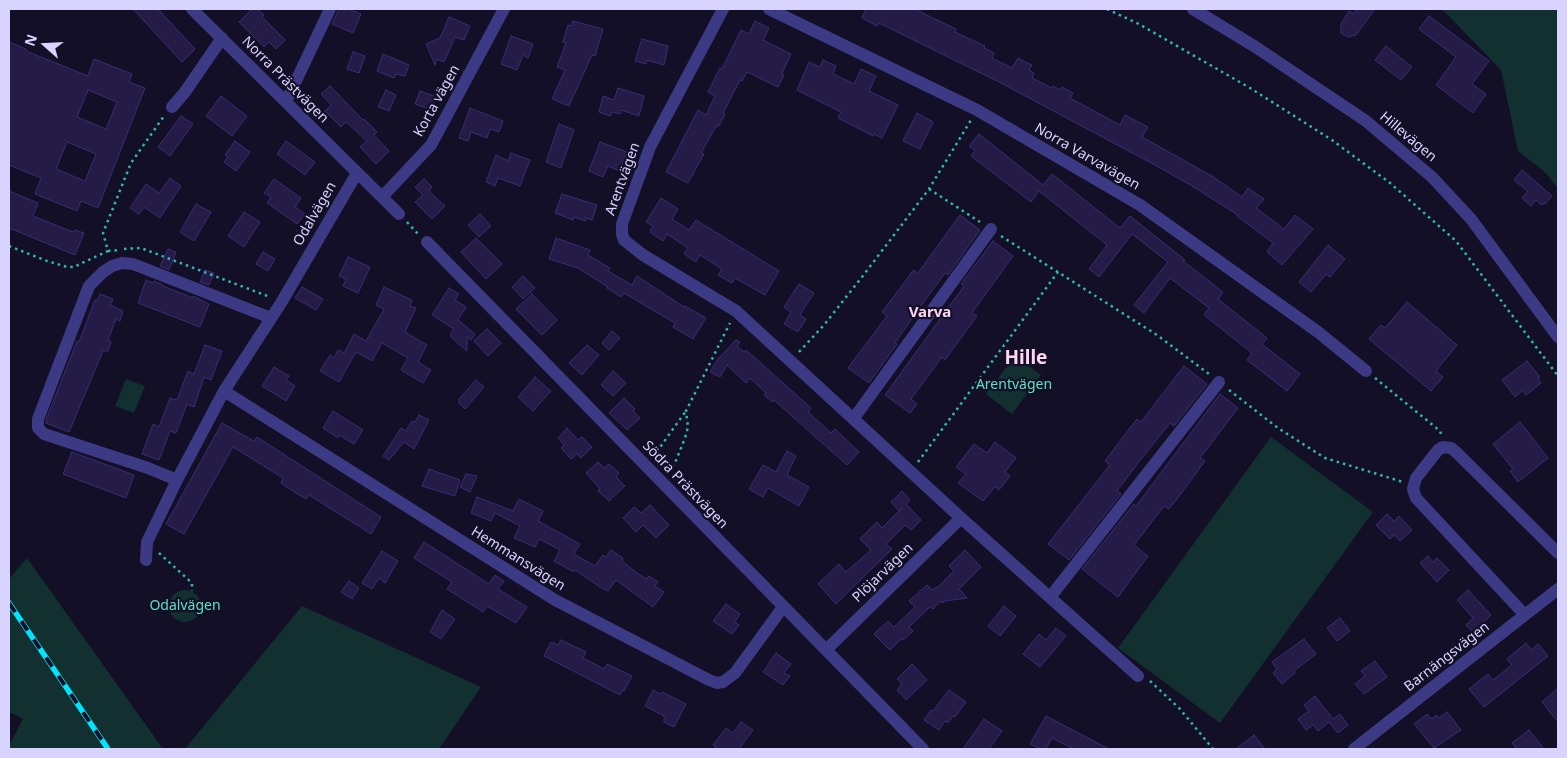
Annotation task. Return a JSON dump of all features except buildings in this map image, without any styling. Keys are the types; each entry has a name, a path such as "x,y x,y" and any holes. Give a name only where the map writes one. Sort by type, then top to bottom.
{"street":[{"name":"Norra Prästvägen","path":"192,9 357,172"},
{"path":"286,102 330,9"},
{"name":"Korta vägen","path":"382,197 431,146 504,9"},
{"name":"Arentvägen","path":"723,9 650,147 622,230 624,240 736,312 1138,676"},
{"name":"Norra Varvavägen","path":"770,9 977,110 1156,216 1318,332 1366,371"},
{"name":"Hillevägen","path":"1192,9 1254,46 1366,121 1432,176 1472,219 1558,337"},
{"path":"172,107 185,92 222,38"},
{"path":"357,172 399,214"},
{"name":"Odalvägen","path":"146,560 147,542 224,391 281,303 357,172"},
{"path":"854,418 991,229"},
{"name":"Södra Prästvägen","path":"426,242 923,749"},
{"path":"177,480 148,468 44,434 38,428 38,419 90,286 102,272 112,266 122,263 133,264 271,318"},
{"path":"1051,596 1218,382"},
{"name":"Hemmansvägen","path":"224,391 555,600 709,680 723,682 735,673 783,607"},
{"path":"1524,614 1416,498 1414,486 1418,475 1435,453 1443,447 1448,447 1456,452 1558,553"},
{"name":"Plöjarvägen","path":"826,650 962,518"},
{"name":"Barnängsvägen","path":"1354,749 1558,589"}],"path":[{"path":"1107,9 1138,24 1250,88 1332,140 1390,183 1456,241 1558,376"},
{"path":"108,251 103,233 131,163 159,122 172,107"},
{"path":"791,361 829,318 929,189 977,110"},
{"path":"929,189 1157,335 1278,428 1325,458 1414,486"},
{"path":"399,214 426,242"},
{"path":"9,246 67,267 74,267 108,251 141,248 266,294 281,303"},
{"path":"911,472 1058,272"},
{"path":"646,466 686,411 736,312"},
{"path":"1366,371 1440,432 1443,447"},
{"path":"661,482 674,463 685,438 688,428 686,411"},
{"path":"147,542 192,583 192,591"},
{"path":"1138,676 1141,673 1180,709 1213,749"}],"green space":[{"path":"1442,9 1558,9 1558,189 1546,173 1518,151 1501,70"},
{"name":"Arentvägen","path":"1015,356 1041,375 1012,414 986,394"},
{"path":"126,379 145,386 134,413 115,406"},
{"path":"1271,437 1373,512 1220,723 1118,648"},
{"path":"27,558 163,749 9,749 23,719 9,712 9,579"},
{"name":"Odalvägen","path":"185,590 197,594 201,606 197,618 185,622 173,618 169,606 173,594"},
{"path":"302,606 481,687 439,749 185,749"}],"railway":[{"path":"9,603 108,749"}],"district":[{"name":"Varva","path":"930,313"},
{"name":"Hille","path":"1026,359"}]}
